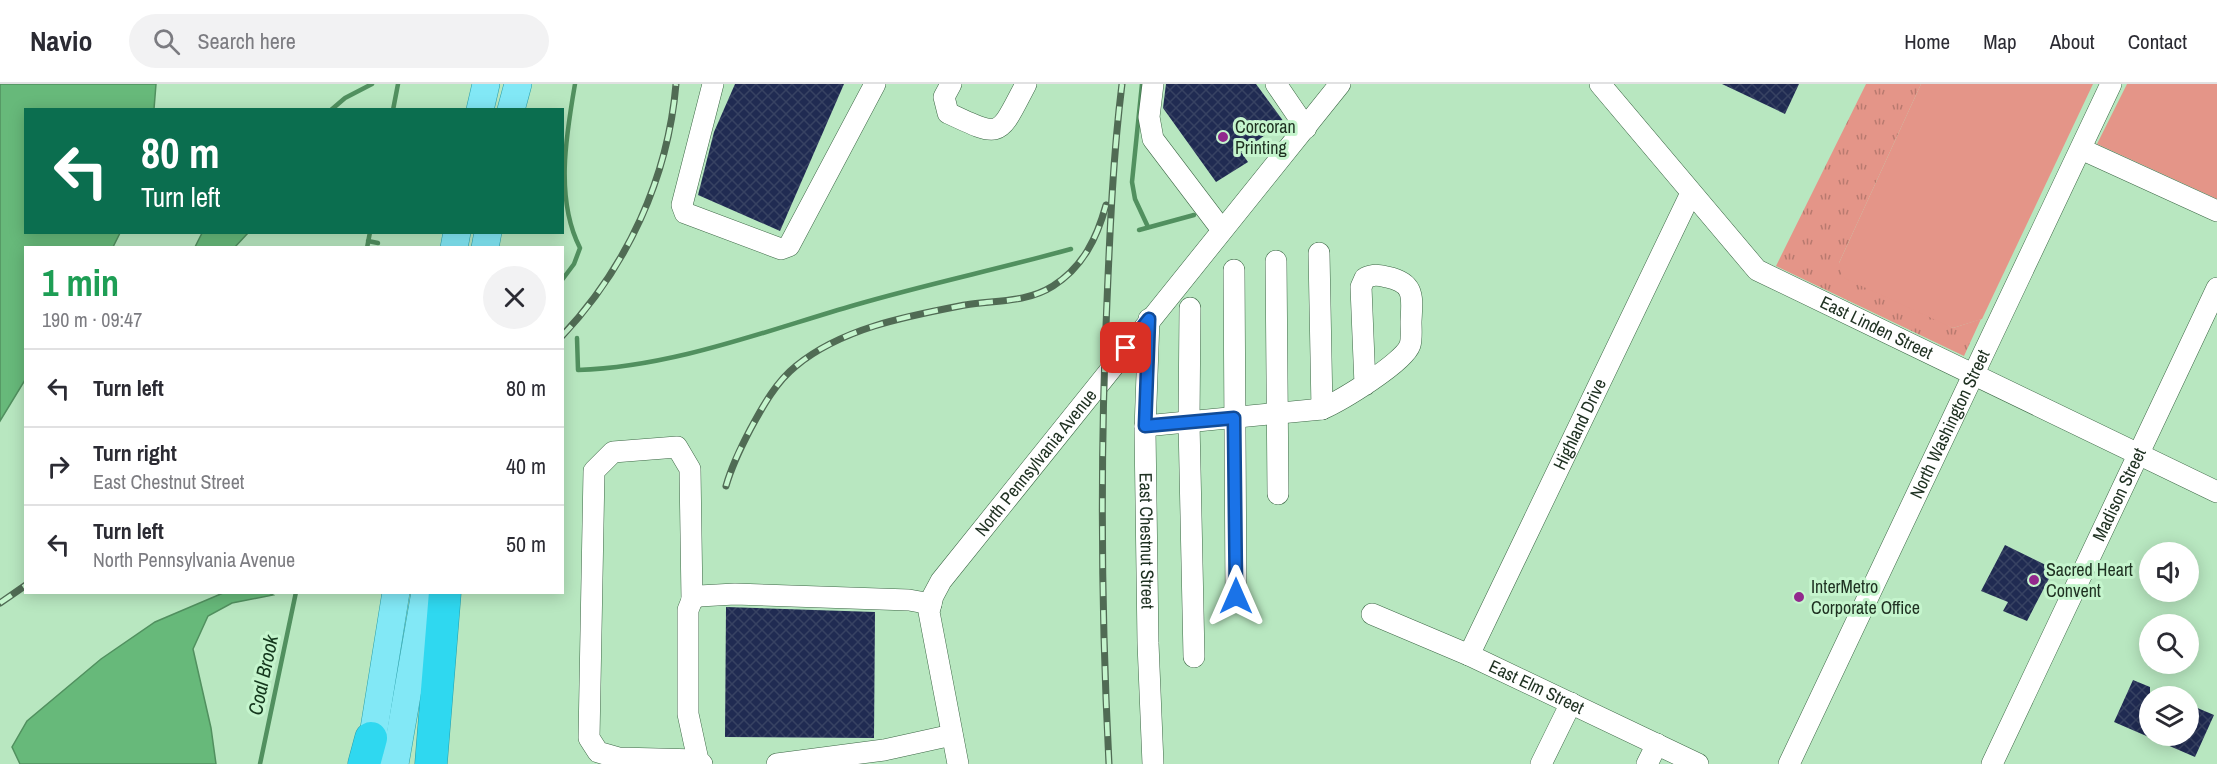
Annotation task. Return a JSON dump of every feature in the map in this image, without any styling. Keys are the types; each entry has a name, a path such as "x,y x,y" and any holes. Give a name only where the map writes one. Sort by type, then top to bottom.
{"highway":[{"path":"431,764 445,594"}],"main road":[{"path":"480,108 486,84"},
{"path":"512,108 518,84"},
{"path":"368,755 396,594"},
{"path":"395,764 425,594"}],"street":[{"path":"713,84 682,205 686,213 781,249 789,246 875,84"},
{"path":"951,84 944,97 948,113 987,132 999,129 1008,118 1026,84"},
{"path":"1153,84 1149,117 1153,139 1222,230"},
{"path":"1276,84 1306,128"},
{"name":"North Pennsylvania Avenue","path":"958,764 929,612 941,581 1149,319 1340,84"},
{"name":"East Linden Street","path":"1600,84 1756,270 2217,492"},
{"name":"North Washington Street","path":"1789,764 2111,84"},
{"path":"2081,148 2217,212"},
{"name":"Highland Drive","path":"1469,655 1691,193"},
{"path":"1319,253 1322,409"},
{"path":"1276,261 1278,494"},
{"path":"1234,270 1236,596"},
{"path":"1145,426 1322,409 1347,398 1365,385 1404,354 1410,345 1412,296 1408,286 1399,279 1374,274 1365,278 1361,287 1365,385"},
{"name":"Madison Street","path":"1992,764 2217,288"},
{"path":"1190,308 1189,422 1194,657"},
{"name":"East Chestnut Street","path":"1149,319 1145,426 1148,643 1153,764"},
{"path":"676,447 690,469 692,600 688,610 688,714 699,763 619,758 598,752 589,738 594,471 613,452 676,447"},
{"path":"692,600 699,596 735,594 909,600 931,604"},
{"name":"East Elm Street","path":"1372,614 1469,655 1698,764"},
{"path":"1541,764 1571,703"},
{"path":"777,764 884,750 952,735"},
{"path":"1647,764 1657,744"}],"green space":[{"path":"1866,84 1921,84 1839,263 1953,328 1981,319 1964,356 1776,266"},
{"path":"1921,84 2093,84 1982,319 1953,328 1842,277 1839,263"},
{"path":"2127,84 2217,84 2217,199 2097,144"}],"shaded area":[{"path":"0,84 156,84 154,108 24,108 24,234 120,234 114,246 24,246 24,382 0,421"},
{"path":"201,234 247,234 236,246 195,246"},
{"path":"221,594 273,595 232,603 208,616 193,649 211,728 216,764 20,764 12,747 27,721 101,659 155,622"}],"building":[{"path":"735,84 844,84 780,231 698,195 714,132"},
{"name":"Corcoran Printing","path":"1166,84 1256,84 1284,122 1241,152 1248,162 1216,182 1163,108"},
{"path":"1722,84 1799,84 1785,114"},
{"name":"Sacred Heart Convent","path":"2005,545 2054,569 2027,621 2003,611 2008,602 1981,591"},
{"path":"726,607 875,612 874,738 725,737"},
{"path":"2133,680 2148,686 2139,686 2139,733 2114,722"},
{"path":"2199,709 2214,715 2195,757 2170,746 2199,746"}],"waterway":[{"path":"333,108 345,98 372,84"},
{"name":"Coal Brook","path":"393,108 398,84"},
{"path":"564,277 574,264 580,248 572,229 565,188 568,125 575,84"},
{"path":"1142,84 1132,182 1135,199 1148,227"},
{"path":"1139,230 1194,215"},
{"name":"Coal Brook","path":"367,246 370,234"},
{"path":"368,241 378,243"},
{"path":"577,338 578,370 648,362 718,346 882,297 1071,249"},
{"name":"Coal Brook","path":"260,764 296,594"}],"railway":[{"path":"564,334 606,281 625,251 640,219 654,187 664,153 676,84"},
{"path":"1109,764 1103,591 1103,417 1111,220 1122,84"},
{"path":"726,486 737,456 760,411 776,387 796,366 834,342 876,325 943,309 1021,298 1053,286 1081,261 1098,229 1106,205"},
{"path":"0,603 24,586"}],"place":[{"name":"Corcoran Printing","path":"1223,137"},
{"name":"Sacred Heart Convent","path":"2034,580"},
{"name":"InterMetro Corporate Office","path":"1799,597"}],"route":[{"path":"1126,348 1149,319 1145,426 1234,418 1236,596"}]}
